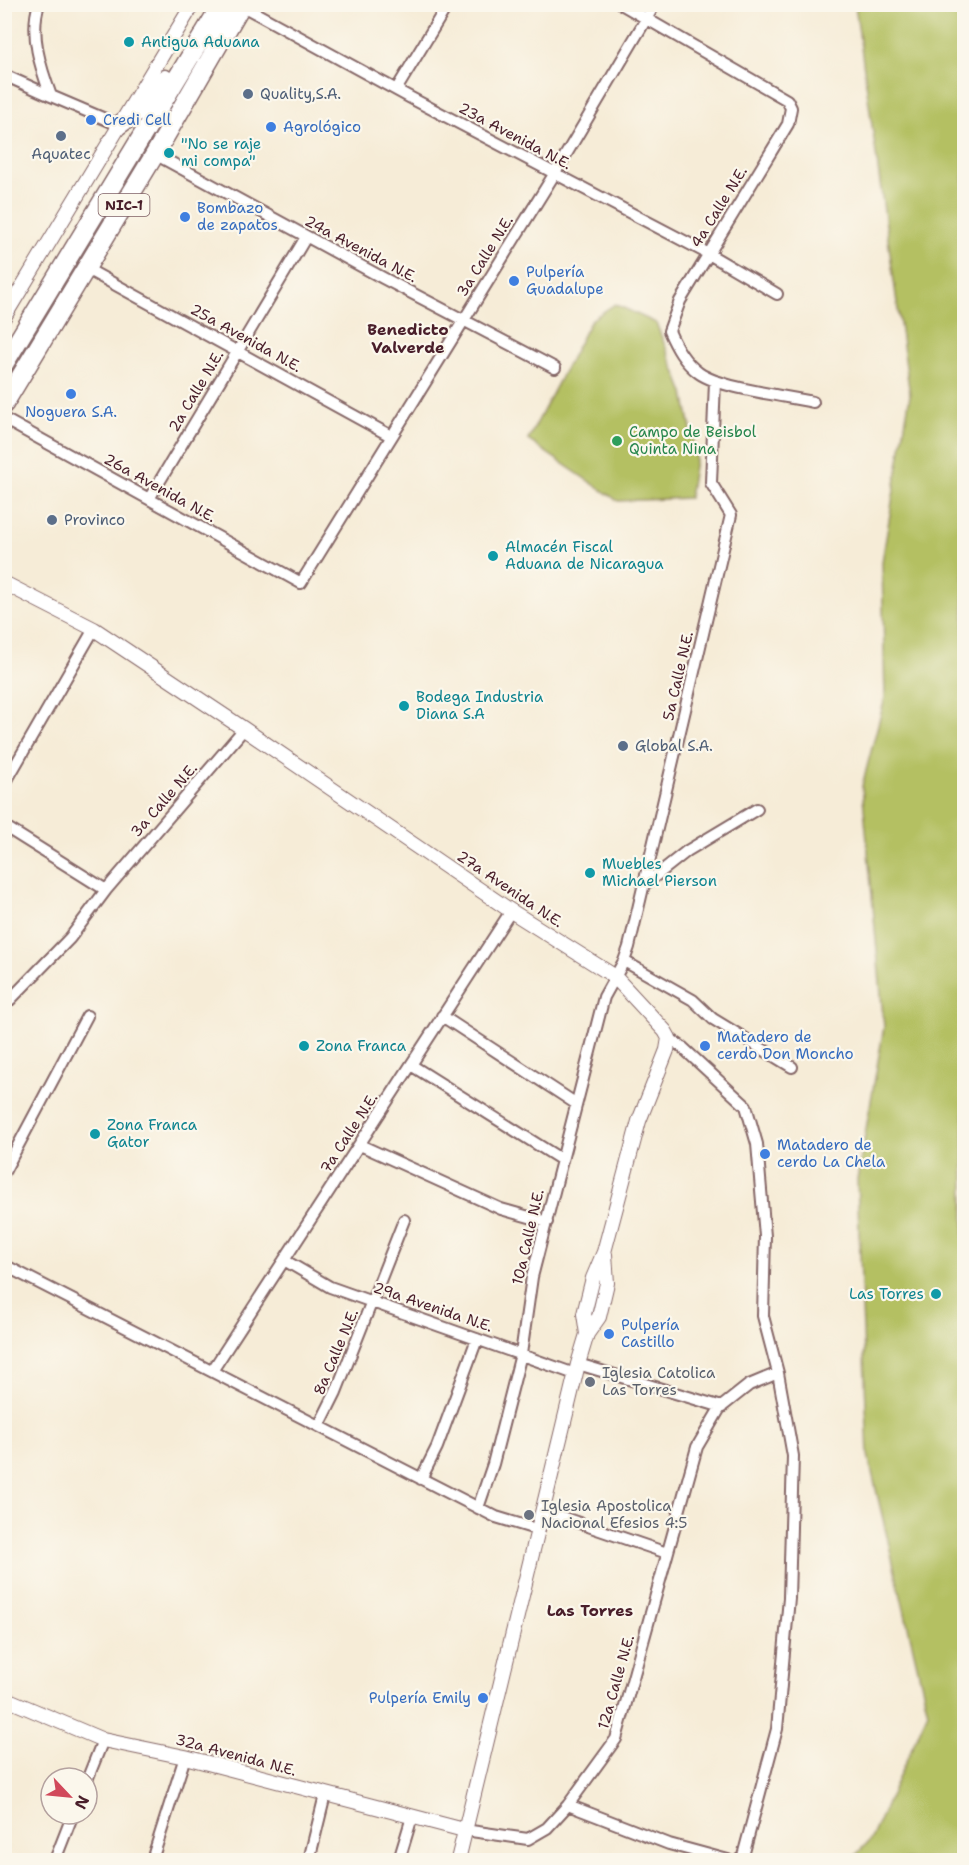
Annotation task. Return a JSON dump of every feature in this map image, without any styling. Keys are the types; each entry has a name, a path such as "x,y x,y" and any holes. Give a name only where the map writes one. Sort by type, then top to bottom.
{"highway":[{"path":"119,125 136,113 160,87 201,20 220,4"},
{"name":"NIC-1","path":"4,364 220,4"},
{"name":"NIC-1","path":"4,404 155,154 240,5"}],"street":[{"path":"39,4 35,14 37,46 51,96"},
{"path":"4,317 193,4"},
{"path":"396,90 448,4"},
{"path":"621,4 646,19"},
{"name":"3a Calle N.E.","path":"301,583 555,173 655,4"},
{"name":"23a Avenida N.E.","path":"240,5 396,90 708,253 777,294"},
{"name":"4a Calle N.E.","path":"646,19 787,100 791,108 788,124 680,300 669,331 686,362 699,373 715,381"},
{"path":"4,75 119,125"},
{"name":"24a Avenida N.E.","path":"155,154 306,237 555,368"},
{"name":"2a Calle N.E.","path":"149,499 306,237"},
{"name":"25a Avenida N.E.","path":"86,268 391,436"},
{"path":"715,381 813,402"},
{"name":"5a Calle N.E.","path":"614,976 624,962 644,885 731,515 711,483 715,381"},
{"name":"26a Avenida N.E.","path":"4,419 301,583"},
{"name":"27a Avenida N.E.","path":"4,583 94,629 511,911 614,976 669,1038 682,1047 746,1106 757,1144 765,1236 763,1316 778,1373 793,1456 789,1598 777,1729 743,1856 739,1860"},
{"path":"4,784 94,629"},
{"name":"3a Calle N.E.","path":"4,1006 70,938 106,890 244,729"},
{"path":"644,885 687,851 757,809"},
{"path":"4,826 106,890"},
{"name":"7a Calle N.E.","path":"212,1371 511,911"},
{"path":"624,962 693,1000 713,1019 792,1067"},
{"name":"10a Calle N.E.","path":"478,1508 493,1464 521,1354 532,1276 575,1103 604,997 614,976"},
{"path":"4,1172 87,1016"},
{"path":"442,1016 575,1103"},
{"path":"458,1860 544,1511 576,1369 587,1334 584,1314 593,1278 604,1252 639,1121 669,1038"},
{"path":"411,1065 562,1160"},
{"path":"360,1145 501,1209 547,1222"},
{"name":"8a Calle N.E.","path":"319,1426 336,1392 404,1220"},
{"name":"29a Avenida N.E.","path":"284,1260 330,1287 521,1354 722,1407"},
{"path":"4,1265 496,1517 539,1530"},
{"path":"421,1479 437,1447 477,1339"},
{"name":"12a Calle N.E.","path":"465,1830 528,1839 547,1828 568,1805 616,1739 697,1447 722,1407 749,1385 778,1373"},
{"path":"544,1511 667,1553"},
{"name":"32a Avenida N.E.","path":"6,1701 103,1740 185,1757 465,1830"},
{"path":"93,1766 103,1740"},
{"path":"152,1860 185,1757"},
{"path":"309,1860 325,1795"},
{"path":"568,1805 669,1844 728,1860"},
{"path":"399,1860 412,1817"},
{"path":"55,1860 68,1826"}],"green space":[{"path":"855,5 964,5 964,1860 851,1860 871,1839 928,1712 868,1455 857,1180 884,1027 862,786 885,698 882,562 910,395"},
{"path":"615,304 656,323 684,393 696,454 689,498 618,501 528,440 591,320"}],"place":[{"name":"Antigua Aduana","path":"129,42"},
{"name":"Quality,S.A.","path":"248,94"},
{"name":"Credi Cell","path":"91,120"},
{"name":"Agrológico","path":"271,127"},
{"name":"Aquatec","path":"61,136"},
{"name":"\"No se raje mi compa\"","path":"169,153"},
{"name":"Bombazo de zapatos","path":"185,217"},
{"name":"Pulpería Guadalupe","path":"514,281"},
{"name":"Noguera S.A.","path":"71,394"},
{"name":"Campo de Beisbol Quinta Nina","path":"617,441"},
{"name":"Provinco","path":"52,520"},
{"name":"Almacén Fiscal Aduana de Nicaragua","path":"493,556"},
{"name":"Bodega Industria Diana S.A","path":"404,706"},
{"name":"Global S.A.","path":"623,746"},
{"name":"Muebles Michael Pierson","path":"590,873"},
{"name":"Zona Franca","path":"304,1046"},
{"name":"Matadero de cerdo Don Moncho","path":"705,1046"},
{"name":"Zona Franca Gator","path":"95,1134"},
{"name":"Matadero de cerdo La Chela","path":"765,1154"},
{"name":"Las Torres","path":"936,1294"},
{"name":"Pulpería Castillo","path":"609,1334"},
{"name":"Iglesia Catolica Las Torres","path":"590,1382"},
{"name":"Iglesia Apostolica Nacional Efesios 4:5","path":"529,1515"},
{"name":"Pulpería Emily","path":"483,1698"}],"district":[{"name":"Benedicto Valverde","path":"408,338"},
{"name":"Las Torres","path":"590,1610"}]}
